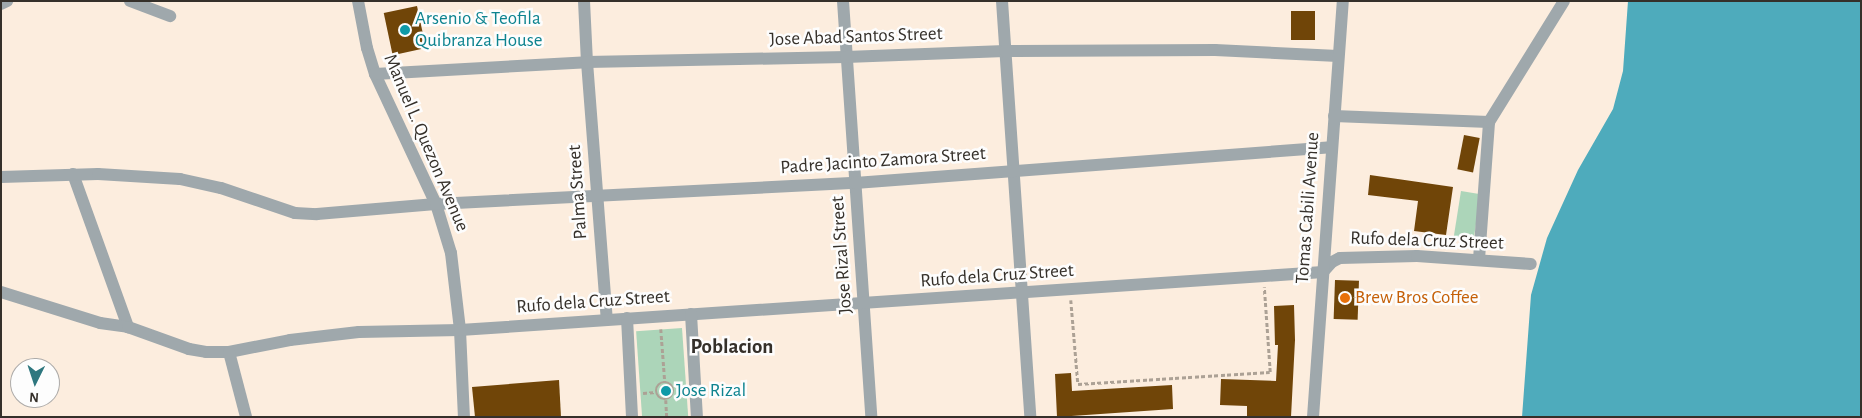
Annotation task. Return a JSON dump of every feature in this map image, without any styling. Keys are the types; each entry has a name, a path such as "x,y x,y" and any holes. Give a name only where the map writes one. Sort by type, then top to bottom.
{"street":[{"path":"1,4 7,1"},
{"path":"130,1 170,16"},
{"name":"Manuel L. Quezon Avenue","path":"358,1 367,48 375,74 436,204 451,253 460,330 464,417"},
{"name":"Palma Street","path":"584,1 607,319"},
{"name":"Jose Rizal Street","path":"843,1 872,417"},
{"path":"1002,1 1030,417"},
{"name":"Tomas Cabili Avenue","path":"1313,417 1343,1"},
{"path":"1479,259 1489,122 1564,1"},
{"name":"Jose Abad Santos Street","path":"375,74 587,62 846,57 1005,51 1223,50 1338,56"},
{"path":"1334,116 1489,122"},
{"name":"Padre Jacinto Zamora Street","path":"1,177 73,174 191,180 302,214 356,212 436,204 855,183 1331,147"},
{"path":"73,174 128,327"},
{"name":"Rufo dela Cruz Street","path":"1,292 100,323 128,327 189,349 206,352 229,352 290,340 359,332 460,330 1323,272 1332,262 1340,258 1417,256 1531,264"},
{"path":"691,314 698,417"},
{"path":"627,318 632,417"},
{"path":"229,352 246,417"}],"path":[{"path":"1070,289 1078,384 1270,372 1263,275"},
{"path":"660,316 665,382"},
{"path":"665,382 672,385 674,390 672,396 666,400 659,398 656,392 659,385 665,382"},
{"path":"666,400 667,417"}],"green space":[{"path":"1461,191 1481,194 1473,241 1454,237"},
{"path":"682,328 688,417 642,417 636,331"}],"water":[{"path":"1628,1 1861,1 1861,417 1522,417 1531,295 1547,238 1578,170 1613,109 1623,71"}],"building":[{"name":"Arsenio & Teofila Quibranza House","path":"417,6 426,48 393,55 384,13"},
{"path":"1291,11 1315,11 1315,40 1291,40"},
{"path":"1464,135 1480,138 1473,172 1457,169"},
{"path":"1370,175 1453,187 1446,235 1414,231 1418,201 1368,195"},
{"path":"1335,280 1359,281 1358,320 1334,319"},
{"path":"1294,305 1295,340 1291,417 1247,417 1247,406 1220,405 1221,379 1276,381 1278,345 1275,345 1274,306"},
{"path":"1071,373 1072,391 1172,385 1173,409 1057,417 1055,374"},
{"path":"559,380 561,417 475,417 472,387"}],"place":[{"name":"Arsenio & Teofila Quibranza House","path":"405,30"},
{"name":"Brew Bros Coffee","path":"1345,298"},
{"name":"Jose Rizal","path":"666,391"}],"district":[{"name":"Poblacion","path":"732,347"}]}
